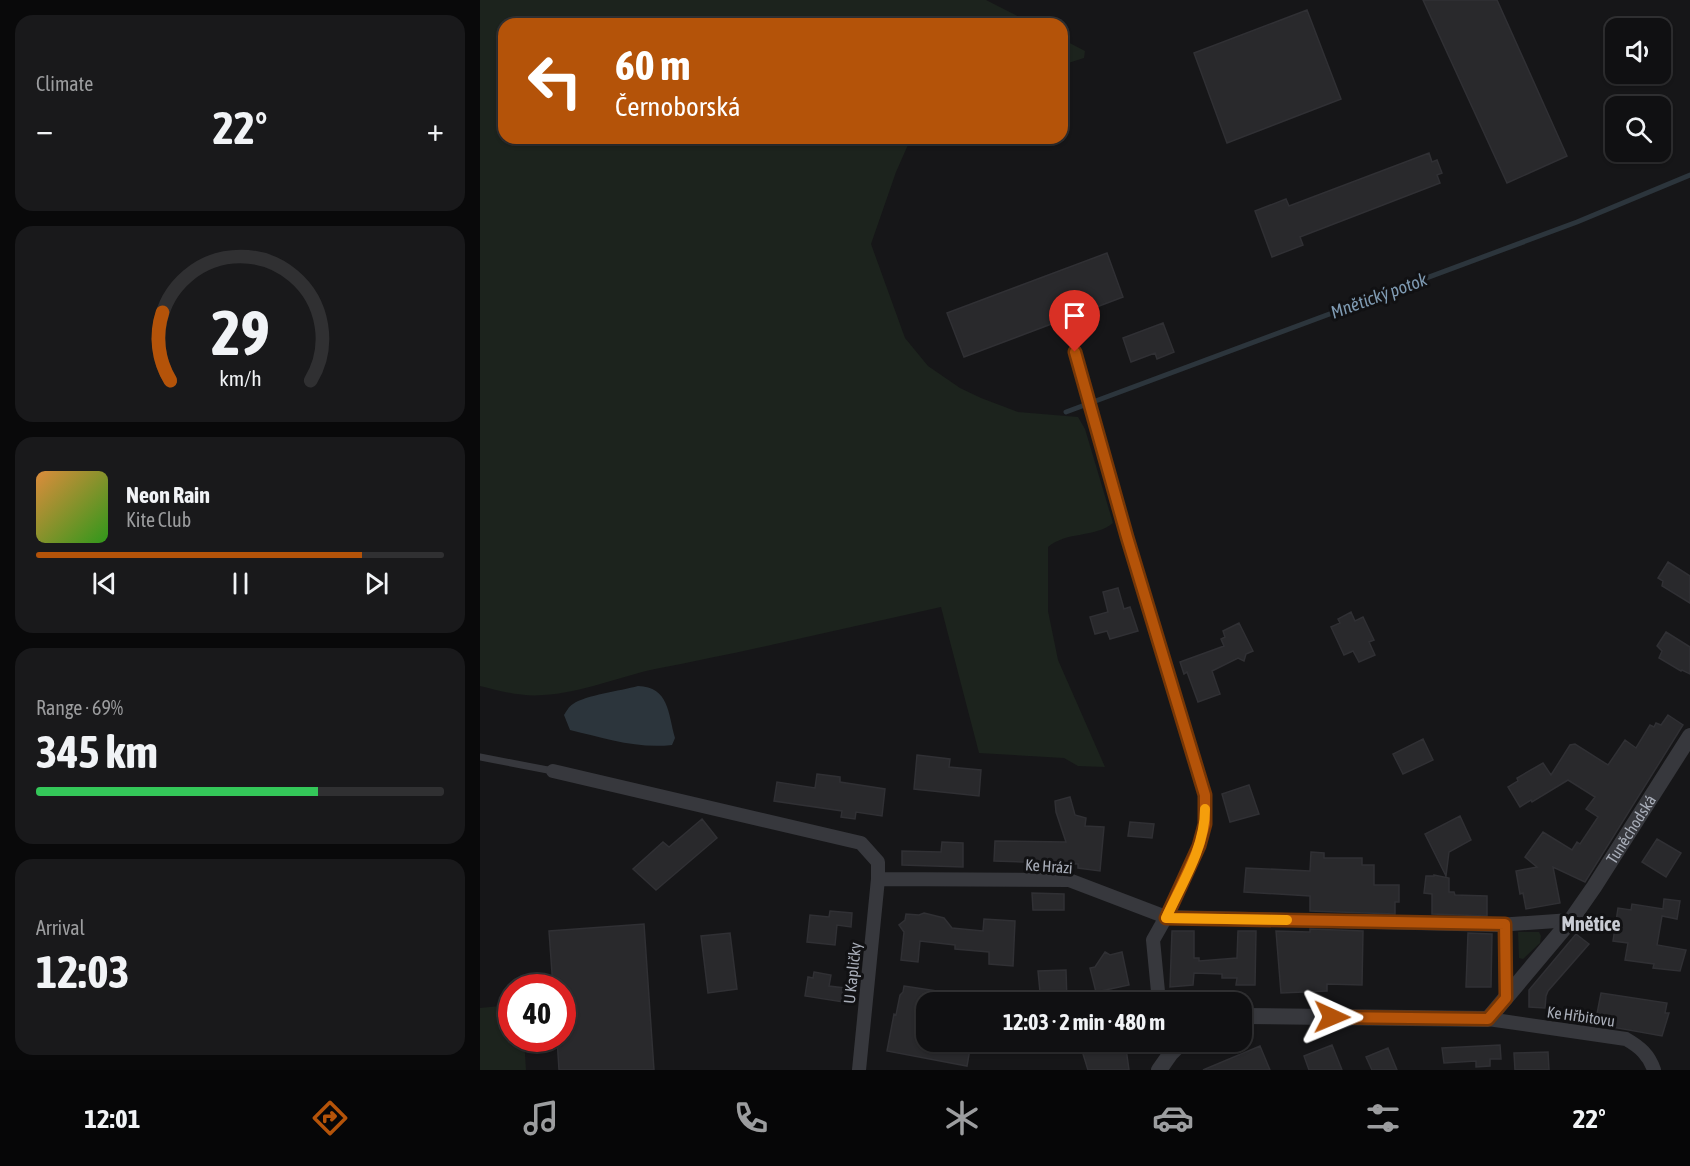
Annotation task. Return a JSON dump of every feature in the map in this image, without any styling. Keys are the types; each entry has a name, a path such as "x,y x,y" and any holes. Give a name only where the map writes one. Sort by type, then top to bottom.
{"street":[{"name":"Tuněchodská","path":"1488,1019 1570,920 1594,887 1690,736"},
{"path":"553,771 861,843 879,862 878,879"},
{"name":"Ke Hrázi","path":"878,879 1069,880 1166,918 1505,924 1570,920"},
{"name":"U Kapličky","path":"859,1070 878,879"},
{"path":"1158,992 1153,940 1166,918"},
{"path":"1505,924 1506,998"},
{"path":"1252,1016 1488,1019"},
{"name":"Ke Hřbitovu","path":"1488,1019 1626,1039 1640,1047 1650,1059 1654,1070"},
{"path":"1159,1070 1167,1052"}],"lane":[{"path":"1075,352 1127,537 1205,795 1205,824 1199,846 1166,918"},
{"path":"480,757 553,771"}],"shaded area":[{"path":"480,0 986,0 1021,18 498,18 498,144 908,144 871,244 905,338 928,366 960,388 1018,412 1078,417 1085,429 1113,523 1098,531 1064,539 1048,547 1048,611 1058,660 1105,767 1078,766 1064,758 979,753 941,607 655,669 557,694 527,695 480,686"},
{"path":"1068,42 1085,51 1084,58 1068,63"},
{"path":"638,686 656,691 666,703 675,738 672,745 633,744 570,730 564,715 572,705 595,696"},
{"path":"1518,932 1539,932 1541,936 1540,943 1523,959 1519,958"},
{"path":"498,1006 498,1052 525,1052 526,1070 480,1070 480,1008"}],"building":[{"path":"1423,0 1497,0 1567,156 1507,183"},
{"path":"1307,10 1341,99 1227,143 1194,53"},
{"path":"1429,153 1432,162 1437,160 1442,173 1437,175 1440,183 1300,237 1303,245 1272,257 1255,211 1286,199 1289,206"},
{"path":"1107,253 1123,297 964,357 947,313"},
{"path":"1163,323 1174,352 1157,359 1155,353 1131,362 1123,338"},
{"path":"1668,562 1690,576 1690,603 1662,586 1663,581 1658,578"},
{"path":"1118,588 1124,609 1130,607 1138,631 1110,639 1107,631 1095,634 1090,617 1108,612 1103,592"},
{"path":"1351,612 1355,621 1363,617 1374,640 1369,642 1375,655 1359,662 1353,651 1344,655 1331,627 1340,623 1338,619"},
{"path":"1239,623 1253,651 1246,654 1244,661 1238,658 1212,671 1220,694 1198,702 1187,672 1184,674 1180,662 1224,646 1221,639 1225,637 1223,631"},
{"path":"1666,632 1690,647 1690,674 1659,658 1662,651 1657,646"},
{"path":"1668,715 1683,725 1585,882 1553,867 1560,903 1526,909 1523,893 1520,894 1516,871 1537,867 1525,857 1543,832 1572,850 1577,842 1580,844 1598,817 1586,809 1595,797 1568,780 1520,807 1508,787 1518,781 1517,778 1543,763 1551,775 1570,745 1575,744 1608,765 1625,740 1636,748 1650,725 1654,727 1656,723 1661,725"},
{"path":"1423,739 1433,760 1403,774 1393,754"},
{"path":"917,755 950,759 949,767 981,770 979,796 914,789"},
{"path":"817,774 840,777 840,782 885,789 882,816 856,812 855,819 841,817 842,811 774,801 777,782 815,788"},
{"path":"1249,785 1259,814 1230,822 1222,794"},
{"path":"1070,797 1075,815 1086,818 1085,826 1104,827 1100,871 1078,868 1078,864 994,861 995,841 1066,842 1056,812 1055,801"},
{"path":"1460,816 1471,840 1449,852 1446,876 1425,834"},
{"path":"702,819 717,838 656,890 633,869 663,842 669,847"},
{"path":"1130,822 1154,824 1152,838 1128,836"},
{"path":"1657,839 1681,853 1666,877 1642,862"},
{"path":"942,842 963,843 963,867 902,865 902,851 941,852"},
{"path":"1311,852 1324,853 1324,858 1362,858 1362,865 1374,865 1374,885 1399,885 1399,902 1395,902 1395,914 1310,911 1310,896 1244,892 1246,868 1310,871"},
{"path":"1426,876 1449,878 1449,892 1454,892 1455,895 1487,896 1487,916 1432,914 1432,894 1424,893"},
{"path":"1032,893 1064,894 1064,910 1033,910"},
{"path":"1664,899 1680,901 1677,919 1662,916 1657,945 1686,950 1680,971 1653,968 1654,964 1625,960 1628,943 1613,941 1618,908 1631,910 1632,904 1663,909"},
{"path":"830,911 852,913 851,927 837,925 835,945 807,942 810,915 829,917"},
{"path":"924,913 944,918 952,928 983,931 984,919 1015,921 1013,966 989,964 989,952 955,949 955,945 920,941 918,962 901,960 904,932 899,925 905,920 906,914"},
{"path":"644,924 654,1070 559,1070 558,1052 576,1052 576,974 552,974 549,931"},
{"path":"1310,929 1363,931 1362,985 1327,984 1327,991 1281,993 1276,931 1310,932"},
{"path":"1172,931 1194,931 1194,958 1199,958 1199,961 1237,958 1238,931 1256,931 1255,985 1236,985 1237,978 1222,978 1222,974 1194,973 1193,985 1170,987"},
{"path":"730,933 737,989 708,993 701,936"},
{"path":"1468,933 1492,934 1491,987 1466,987"},
{"path":"1576,934 1589,944 1548,991 1545,1008 1529,1007 1529,990"},
{"path":"1105,952 1110,955 1122,952 1129,985 1096,992 1090,968 1095,967"},
{"path":"1066,970 1067,992 1040,992 1038,971"},
{"path":"814,972 831,975 829,986 845,988 843,1002 805,996 808,977 813,978"},
{"path":"904,986 943,992 916,992 916,1052 969,1052 967,1066 887,1051 894,1014 896,1015 900,995"},
{"path":"1601,993 1667,1003 1665,1013 1669,1013 1662,1036 1595,1024"},
{"path":"1332,1045 1342,1070 1309,1070 1304,1056"},
{"path":"1500,1045 1501,1059 1490,1059 1490,1066 1476,1067 1476,1061 1444,1063 1442,1048"},
{"path":"1260,1046 1270,1070 1203,1070 1246,1052 1252,1052 1252,1049"},
{"path":"1388,1048 1397,1070 1372,1070 1366,1057"},
{"path":"1082,1052 1127,1052 1129,1070 1088,1070"},
{"path":"1548,1052 1549,1070 1515,1070 1514,1053"}],"waterway":[{"name":"Mnětický potok","path":"1066,412 1577,222 1690,175"}],"slow traffic":[{"path":"1205,809 1205,824 1199,846 1166,918 1287,920"}],"district":[{"name":"Mnětice","path":"1591,924"}],"route":[{"path":"1075,352 1127,537 1205,795 1205,824 1199,846 1166,918 1505,924 1506,998 1488,1019 1332,1017"}]}
